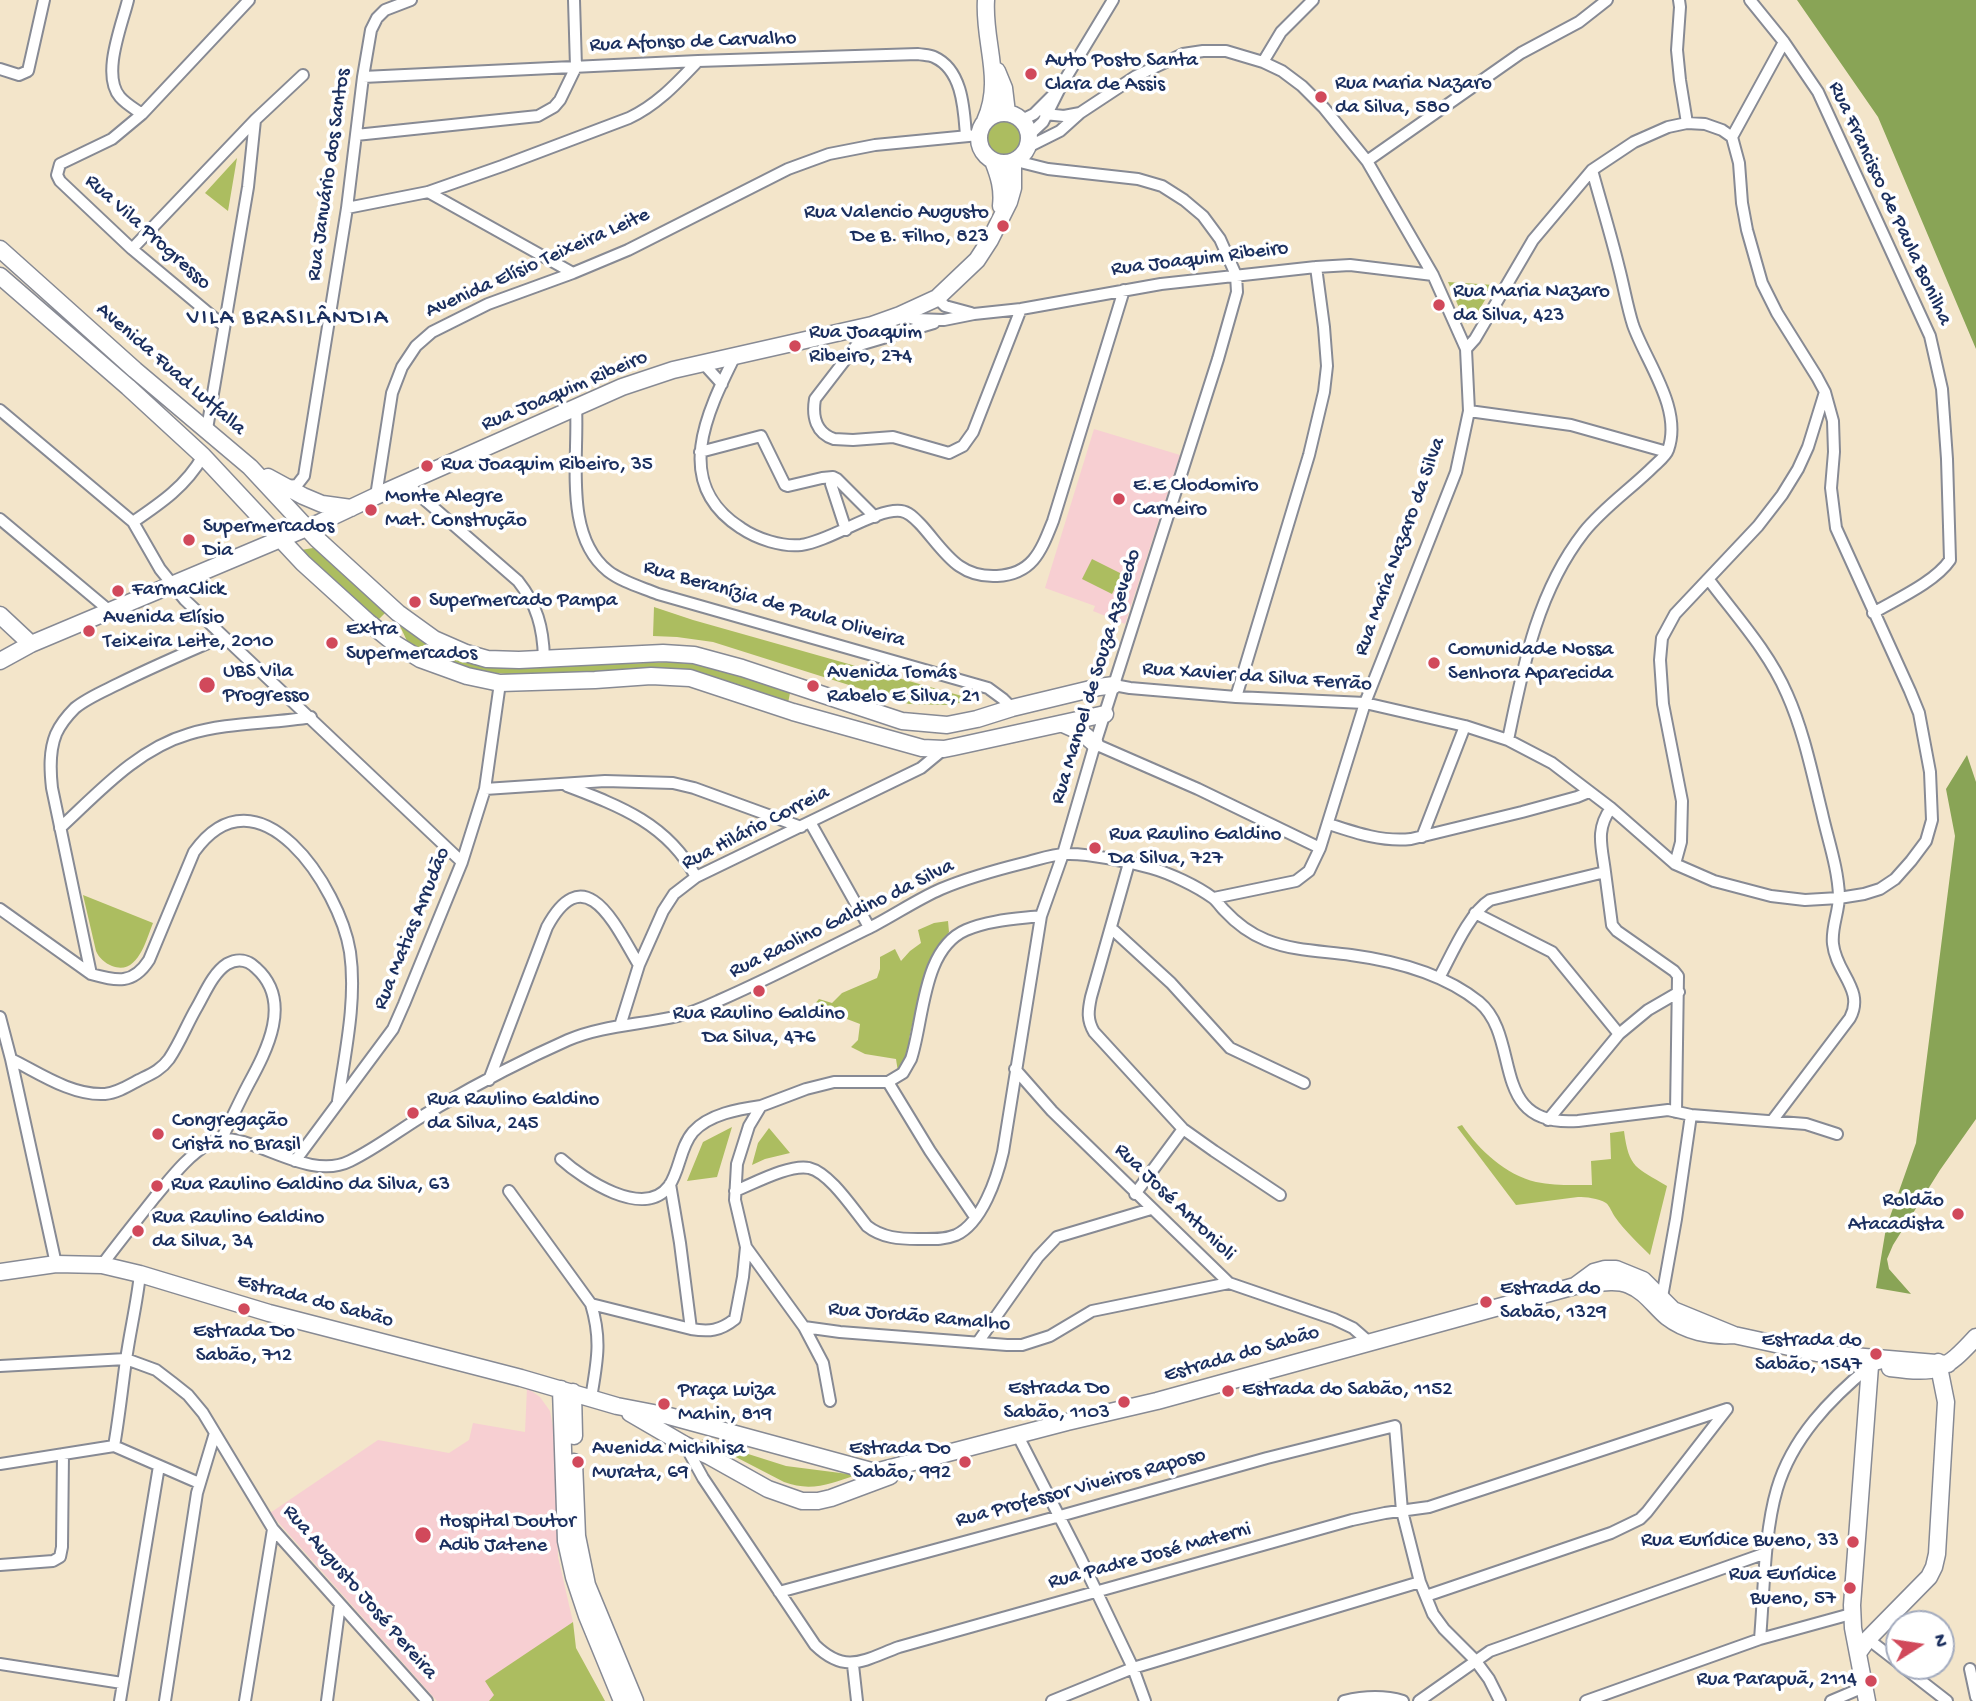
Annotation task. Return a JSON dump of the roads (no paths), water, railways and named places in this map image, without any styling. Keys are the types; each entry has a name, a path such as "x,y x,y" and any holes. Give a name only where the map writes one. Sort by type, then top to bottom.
{"street":[{"path":"0,69 19,75 28,71 44,0"},
{"name":"Rua Vila Progresso","path":"224,326 132,249 60,181 58,169 65,160 95,149 112,139 142,114 249,0"},
{"name":"Rua Januário dos Santos","path":"283,486 297,485 304,476 347,208 371,30 385,10 410,0"},
{"path":"356,135 538,116 546,112 560,100 576,67 574,0"},
{"path":"986,0 984,19 991,58 993,94 991,107 976,131 982,150 993,161 1000,177 1001,216"},
{"path":"976,131 995,114 1024,126 1043,122 1061,86 1113,0"},
{"path":"1263,62 1281,32 1313,0"},
{"path":"1367,161 1521,53 1579,22 1606,0"},
{"path":"1679,0 1677,50 1687,123"},
{"name":"Rua Francisco de Paula Bonilha","path":"1751,0 1818,92 1930,336 1942,389 1950,559 1930,579 1873,613"},
{"path":"128,1 115,51 113,85 119,97 142,114"},
{"path":"1466,349 1475,339 1533,240 1592,170 1634,142 1668,127 1687,123 1705,124 1732,137 1784,42"},
{"name":"Rua Maria Nazaro da Silva","path":"1024,126 1060,131 1080,113 1136,76 1183,54 1226,51 1282,71 1324,108 1367,161 1433,275 1466,349 1469,411 1456,472 1364,703 1320,848 1309,871 1296,881 1214,898"},
{"name":"Rua Afonso de Carvalho","path":"363,77 698,61 918,54 934,57 946,66 956,81 976,131"},
{"path":"991,58 1024,126 1025,152 1015,161 993,161"},
{"path":"347,208 428,192 629,118 643,112 664,96 698,61"},
{"path":"132,249 255,120 303,75"},
{"path":"1024,126 1061,86"},
{"path":"1024,126 1048,114 1065,116 1080,113"},
{"path":"207,429 248,187 255,120"},
{"name":"Avenida Elísio Teixeira Leite","path":"376,496 392,393 402,367 416,346 432,332 488,304 628,250 788,169 829,154 976,131"},
{"name":"Rua Xavier da Silva Ferrão","path":"1114,685 1236,696 1364,703 1465,726 1508,740 1552,763 1611,808 1675,864 1714,881 1771,896 1805,900 1839,898 1880,890 1895,878 1926,841 1932,820 1930,772 1919,713 1836,528 1830,488 1834,452 1833,421 1825,391 1777,313 1762,283 1747,230 1732,137"},
{"path":"937,298 977,260 990,240 1009,202 1015,161"},
{"name":"Rua Manoel de Souza Azevedo","path":"975,1217 991,1192 1003,1152 1041,916 1063,854 1237,292 1236,275 1220,239 1203,216 1162,186 1138,178 1048,169 1015,161"},
{"path":"1508,740 1522,670 1535,625 1563,563 1583,533 1600,514 1667,453 1671,430 1667,404 1658,376 1634,326 1592,170"},
{"path":"428,192 573,273"},
{"name":"Avenida Fuad Lutfalla","path":"0,249 250,467 317,539 398,612 434,639 466,653 487,659 519,660 663,653 694,655 742,668 902,721 947,725 1114,685"},
{"name":"Rua Joaquim Ribeiro","path":"900,315 914,319 944,320 1124,290 1315,267 1350,265 1433,275"},
{"path":"1236,696 1305,468 1324,392 1327,366 1315,267"},
{"name":"Avenida Fuad Lutfalla","path":"4,284 145,402 203,456 303,563 379,631 420,659 467,676 500,682 651,676 690,678 793,712 922,748 944,749 1105,714"},
{"path":"736,354 707,417 700,452 704,483 710,497 727,520 748,533 784,544 799,545 892,511 908,513 964,570 986,576 1014,574 1037,556 1053,521 1124,290"},
{"name":"Rua Joaquim Ribeiro","path":"376,496 622,387 673,370 872,324 937,298 945,306 974,314"},
{"path":"872,324 815,399 814,421 820,431 834,439 894,437 946,453 956,451 973,432 1021,309"},
{"path":"856,346 944,320"},
{"path":"835,333 845,342 847,359"},
{"path":"703,363 722,383"},
{"path":"1675,864 1681,842 1682,801 1663,704 1660,660 1662,638 1675,614 1758,526 1782,495 1808,447 1825,391"},
{"path":"145,402 151,395 162,392"},
{"name":"Rua Beranízia de Paula Oliveira","path":"576,407 579,520 583,537 606,570 657,594 988,688 1012,708"},
{"path":"0,410 133,522 172,585 222,637 462,862"},
{"path":"1469,411 1571,425 1667,453"},
{"path":"700,452 761,436 785,485 833,477 875,517"},
{"path":"133,522 184,483 203,456"},
{"path":"250,467 322,504 354,508"},
{"path":"833,477 831,484 846,530"},
{"path":"408,484 518,581 534,603 544,642 544,658"},
{"path":"0,661 31,644 354,508 376,496"},
{"path":"0,519 111,611"},
{"path":"1709,580 1764,653 1787,693 1827,834 1839,898 1833,943 1841,970 1853,991 1856,1008 1772,1121"},
{"path":"379,631 398,612"},
{"path":"0,615 31,644"},
{"path":"91,974 52,788 50,768 57,733 65,719 77,707 96,695 222,637"},
{"name":"Rua Matias Arrudão","path":"295,1161 393,1029 462,862 485,789 500,682"},
{"path":"793,712 802,688"},
{"path":"60,828 139,758 160,745 190,733 212,729 311,718"},
{"path":"1063,724 1081,732 1109,751 1198,789 1320,848"},
{"path":"1422,837 1465,726"},
{"name":"Rua Hilário Correia","path":"620,1027 639,965 663,911 674,894 696,877 921,768 944,749"},
{"path":"485,789 606,781 673,783 806,824 869,928"},
{"path":"564,785 627,811 658,830 681,852 696,877"},
{"path":"1329,824 1395,841 1422,837 1589,792"},
{"path":"1611,808 1600,827 1612,925 1678,976 1676,1112"},
{"path":"0,909 91,974 108,979 135,977 149,960 201,841 225,824 241,821 253,821 284,835 315,870 346,930 352,978 338,1101"},
{"name":"Rua Raolino Galdino da Silva","path":"222,1138 321,1168 338,1166 377,1146 435,1108 570,1040 596,1030 682,1016 715,1003 869,928 942,888 1006,867 1063,854 1129,863 1157,870 1214,898 1242,926 1262,939 1300,949 1395,962 1458,988 1489,1012 1515,1089 1526,1106 1548,1120"},
{"path":"1129,863 1089,1009 1089,1022 1094,1032 1183,1129 1280,1195"},
{"path":"1439,978 1475,913 1490,900 1605,872"},
{"path":"489,1080 547,927 555,912 566,902 587,897 601,905 639,965"},
{"path":"1475,913 1552,952 1619,1034"},
{"path":"561,1159 582,1176 608,1190 634,1199 654,1197 670,1184 691,1134 699,1126 730,1112 761,1106 834,1082 888,1082 903,1073 911,1059 929,981 949,941 966,930 979,926 1041,916"},
{"path":"1111,928 1171,983 1230,1048 1304,1083"},
{"path":"11,1059 74,1089 107,1094 124,1089 157,1072 168,1060 221,969 234,961 248,961 260,971 270,986 275,1004 270,1038 262,1061 222,1138 209,1144 177,1171 102,1265"},
{"path":"1548,1120 1619,1034 1648,1010 1679,992"},
{"path":"0,1017 56,1264"},
{"name":"Rua José Antonioli","path":"1015,1069 1052,1111 1229,1283 1334,1319 1353,1328 1368,1342"},
{"path":"735,1191 788,1170 805,1168 816,1171 829,1181 873,1231 891,1237 942,1238 963,1231 975,1217 888,1082"},
{"path":"591,1304 705,1332 716,1330 735,1319 746,1247 735,1200 737,1164 749,1126 761,1106"},
{"path":"1548,1120 1565,1122 1660,1111 1806,1125 1837,1134"},
{"path":"1662,1305 1691,1115"},
{"path":"1135,1194 1183,1129"},
{"path":"670,1184 691,1329"},
{"path":"509,1191 591,1304 596,1320 598,1354 595,1399 578,1413 573,1426"},
{"path":"978,1342 1038,1257 1057,1237 1151,1209"},
{"path":"746,1247 804,1327 823,1363 830,1401"},
{"name":"Estrada do Sabão","path":"0,1272 56,1264 102,1265 617,1406 699,1424 875,1472 1017,1434 1157,1401 1574,1286 1594,1272 1605,1269 1616,1269 1643,1280 1662,1305 1734,1335 1816,1353 1893,1358 1942,1365"},
{"path":"114,1446 140,1274"},
{"name":"Rua Jordão Ramalho","path":"804,1327 1022,1345 1050,1336 1092,1311 1229,1283"},
{"path":"1863,1646 1929,1577 1934,1567 1946,1402 1942,1365 1976,1337"},
{"name":"Estrada do Sabão","path":"1816,1353 1833,1361 1922,1372 1942,1365"},
{"path":"1760,1639 1766,1553 1776,1490 1784,1469 1800,1439 1848,1384 1877,1361 1893,1358"},
{"name":"Rua Augusto José Pereira","path":"0,1366 126,1359 156,1370 188,1395 215,1433 273,1529 426,1701"},
{"path":"1831,1701 1865,1694 1863,1646 1852,1610 1870,1366"},
{"path":"567,1391 573,1426 580,1554 587,1585 635,1701"},
{"path":"567,1391 566,1541 587,1616 622,1701"},
{"name":"Estrada do Sabão","path":"617,1406 768,1489 802,1501 818,1501 849,1492 892,1476 920,1461"},
{"name":"Rua Padre José Materni","path":"853,1665 899,1647 1352,1520 1429,1507 1727,1409 1640,1519 1611,1533 1426,1597"},
{"path":"699,1424 684,1427 680,1437 684,1445 703,1478 815,1645 837,1661 853,1665 858,1701"},
{"name":"Rua Professor Viveiros Raposo","path":"779,1592 1266,1458 1395,1426 1402,1511"},
{"path":"165,1701 199,1483 215,1433"},
{"path":"1017,1434 1097,1591 1133,1668 1144,1701"},
{"path":"0,1464 114,1446 199,1483"},
{"path":"0,1564 53,1561 60,1558 63,1454"},
{"path":"120,1701 159,1466"},
{"path":"1402,1511 1420,1582 1433,1614 1475,1660 1500,1701"},
{"path":"246,1701 273,1529"},
{"path":"1419,1701 1475,1660 1504,1645 1766,1553"},
{"path":"1052,1701 1133,1668 1420,1582"},
{"path":"327,1701 340,1604"},
{"path":"1586,1701 1760,1639 1852,1610"},
{"path":"1863,1646 1885,1657"},
{"path":"0,1664 122,1683"},
{"path":"1970,1669 1976,1697"},
{"path":"1920,1680 1947,1701"},
{"path":"1344,1701 1378,1696 1403,1701"}],"place":[{"name":"Auto Posto Santa Clara de Assis","path":"1031,74"},
{"name":"Rua Maria Nazaro da Silva, 580","path":"1321,97"},
{"name":"Rua Valencio Augusto De B. Filho, 823","path":"1003,226"},
{"name":"Rua Maria Nazaro da Silva, 423","path":"1439,305"},
{"name":"Rua Joaquim Ribeiro, 274","path":"795,346"},
{"name":"Rua Joaquim Ribeiro, 35","path":"427,466"},
{"name":"E.E Clodomiro Carneiro","path":"1119,499"},
{"name":"Monte Alegre Mat. Construção","path":"371,510"},
{"name":"Supermercados Dia","path":"189,540"},
{"name":"FarmaClick","path":"118,591"},
{"name":"Supermercado Pampa","path":"415,602"},
{"name":"Avenida Elísio Teixeira Leite, 2010","path":"89,631"},
{"name":"Extra Supermercados","path":"332,643"},
{"name":"Comunidade Nossa Senhora Aparecida","path":"1434,663"},
{"name":"UBS Vila Progresso","path":"207,685"},
{"name":"Avenida Tomás Rabelo E Silva, 21","path":"813,686"},
{"name":"Rua Raulino Galdino Da Silva, 727","path":"1095,848"},
{"name":"Rua Raulino Galdino Da Silva, 476","path":"759,991"},
{"name":"Rua Raulino Galdino da Silva, 245","path":"413,1113"},
{"name":"Congregação Cristã no Brasil","path":"158,1134"},
{"name":"Rua Raulino Galdino da Silva, 63","path":"157,1186"},
{"name":"Roldão Atacadista","path":"1958,1214"},
{"name":"Rua Raulino Galdino da Silva, 34","path":"138,1231"},
{"name":"Estrada do Sabão, 1329","path":"1486,1302"},
{"name":"Estrada Do Sabão, 712","path":"244,1309"},
{"name":"Estrada do Sabão, 1547","path":"1876,1354"},
{"name":"Estrada do Sabão, 1152","path":"1228,1391"},
{"name":"Estrada Do Sabão, 1103","path":"1124,1402"},
{"name":"Praça Luiza Mahin, 819","path":"664,1404"},
{"name":"Avenida Michihisa Murata, 69","path":"578,1462"},
{"name":"Estrada Do Sabão, 992","path":"965,1462"},
{"name":"Hospital Doutor Adib Jatene","path":"423,1535"},
{"name":"Rua Eurídice Bueno, 33","path":"1853,1542"},
{"name":"Rua Eurídice Bueno, 57","path":"1850,1588"},
{"name":"Rua Parapuã, 2114","path":"1871,1681"}],"district":[{"name":"VILA BRASILÂNDIA","path":"288,319"}]}
